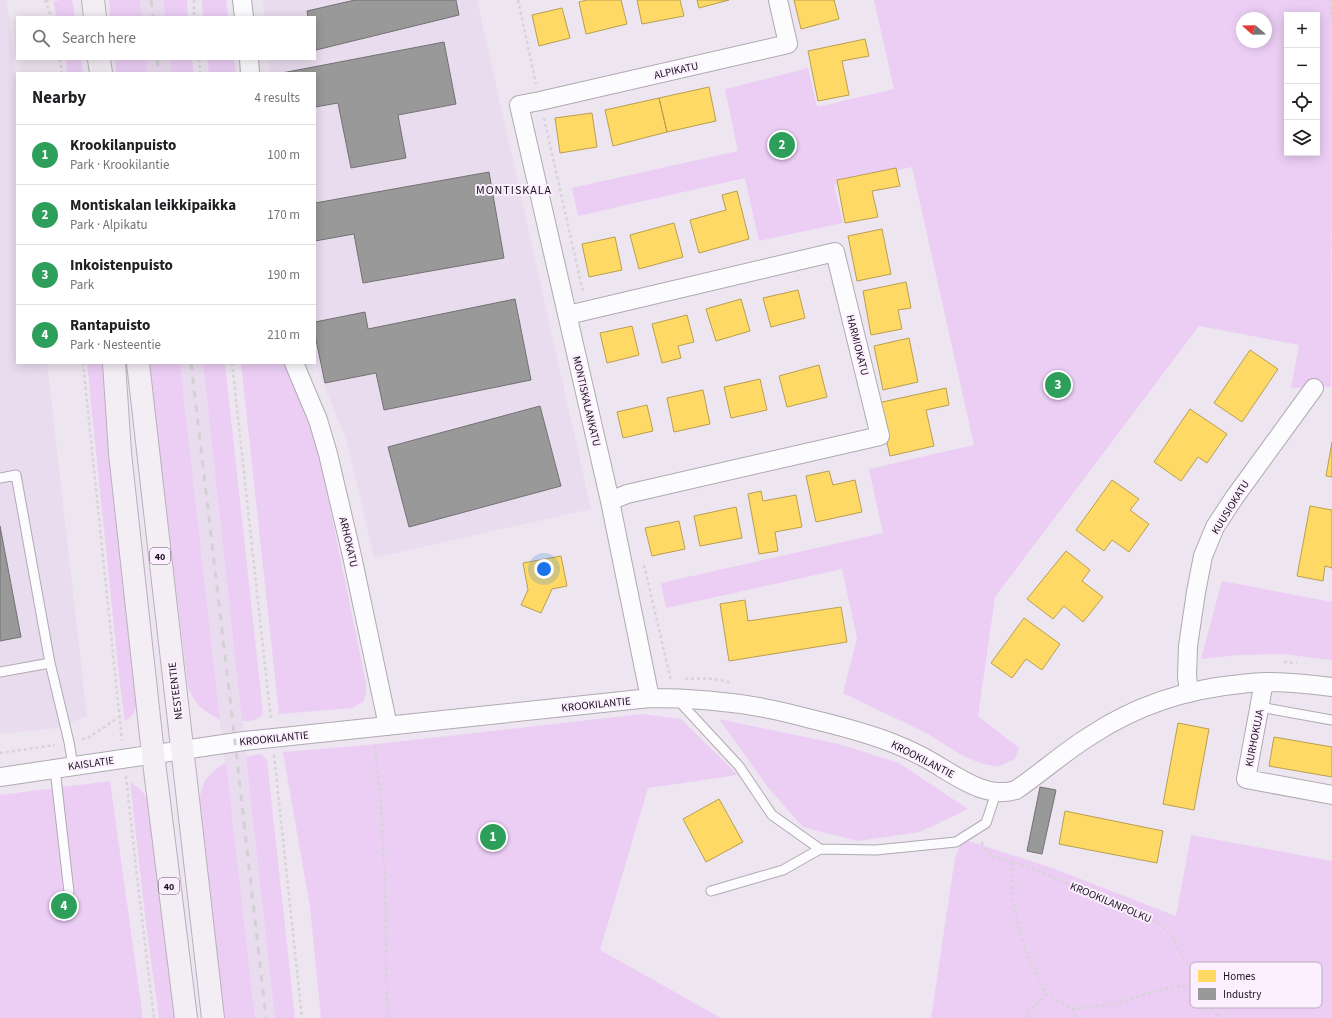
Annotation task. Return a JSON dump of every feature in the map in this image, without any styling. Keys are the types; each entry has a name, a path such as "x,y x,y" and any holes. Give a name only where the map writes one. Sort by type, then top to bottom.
{"main road":[{"path":"93,0 95,16"},
{"path":"99,60 101,72"},
{"name":"40","path":"114,364 120,453 153,754 186,1018"},
{"name":"NESTEENTIE","path":"138,364 213,1018"}],"street":[{"path":"242,0 244,16"},
{"name":"ALPIKATU","path":"520,105 788,44 778,0"},
{"path":"249,60 250,72"},
{"name":"MONTISKALANKATU","path":"520,105 610,501 650,698"},
{"name":"HARMIOKATU","path":"568,315 835,252 880,436 627,494 610,501"},
{"name":"ARHOKATU","path":"294,364 318,420 328,454 352,556 381,727"},
{"name":"KUUSIOKATU","path":"1189,693 1187,676 1188,646 1203,556 1215,527 1234,498 1314,388"},
{"path":"996,793 1006,793 1016,790 1089,736 1122,717 1157,702 1189,693 1225,686 1264,682 1332,687"},
{"name":"KURHOKUJA","path":"1264,682 1246,779 1332,795"},
{"name":"KROOKILANTIE","path":"182,750 273,737 650,698 676,698 765,708 858,730 909,750 974,786 996,793"},
{"name":"KAISLATIE","path":"0,777 182,750"}],"lane":[{"path":"0,478 16,475 50,663 69,742 73,766"},
{"path":"0,672 50,663"},
{"path":"676,698 739,766 772,815 820,849"},
{"path":"1260,707 1332,720"},
{"path":"55,769 69,892"},
{"path":"711,891 783,870 820,849 876,850 956,842 986,823 996,793"}],"path":[{"path":"50,0 46,1 51,16"},
{"path":"194,0 194,16"},
{"path":"1330,0 1332,23"},
{"path":"60,60 62,72"},
{"path":"199,60 200,72"},
{"path":"83,364 116,692 136,876 154,1018"},
{"path":"232,364 302,1018"},
{"path":"381,727 381,806 385,879 387,1003 389,1018"},
{"name":"KROOKILANPOLKU","path":"986,823 981,840 984,848 993,856 1032,868 1133,910 1159,923 1173,938 1190,969"},
{"path":"1014,862 1012,897 1026,950 1046,994 1073,1009 1109,1005 1171,987 1190,986"},
{"path":"1027,1018 1026,1014 1046,994"},
{"name":"KROOKILANPOLKU","path":"1210,1008 1219,1018"},
{"path":"1073,1009 1076,1018"}],"shaded area":[{"path":"0,0 7,0 16,83 16,364 47,364 87,716 57,728 0,734"},
{"path":"60,0 72,0 75,16 57,16 53,2"},
{"path":"109,0 140,0 142,16 110,16"},
{"path":"140,0 163,0 165,16 142,16"},
{"path":"163,0 187,0 188,16 165,16"},
{"path":"202,0 226,0 228,16 203,16"},
{"path":"263,0 477,0 591,509 374,558 347,442 315,364 316,72 270,72 269,60 316,60 316,16 264,16"},
{"path":"874,0 1332,0 1331,387 1291,388 1299,345 1199,326 995,597 978,716 1019,748 1015,759 998,767 980,763 963,756 928,734 843,693 857,638 842,569 666,608 661,583 883,533 869,469 974,445 912,167 834,185 843,223 759,241 745,178 578,216 572,188 738,151 725,89 808,68 817,107 894,89"},
{"path":"66,60 81,60 83,72 67,72"},
{"path":"115,60 147,60 148,72 116,72"},
{"path":"147,60 170,60 171,72 148,72"},
{"path":"170,60 192,60 194,72 171,72"},
{"path":"207,60 234,60 236,72 209,72"},
{"path":"87,364 108,364 138,698 131,717 125,721 119,676"},
{"path":"149,364 180,364 220,720 197,703 188,687"},
{"path":"180,364 203,364 275,1018 255,1018"},
{"path":"203,364 225,364 263,713 257,719 242,721"},
{"path":"241,364 286,364 317,444 366,683 366,693 363,702 352,708 279,714"},
{"path":"1222,581 1332,602 1332,660 1282,654 1239,655 1201,659"},
{"path":"642,714 681,719 738,775 648,788 600,950 721,1018 321,1018 310,907 283,752 368,745"},
{"path":"719,719 839,744 899,763 968,809 920,832 858,841 803,827 767,786"},
{"path":"259,754 264,756 267,760 295,1018 275,1018 246,757"},
{"path":"226,763 255,1018 222,1018 199,803 206,779 214,771"},
{"path":"110,781 143,1018 0,1018 0,795"},
{"path":"130,782 139,788 149,800 163,926 176,1018 159,1018 146,924"},
{"path":"1191,835 1332,861 1332,1018 931,1018 955,858 963,839 1052,868 1176,916"}],"building: Homes":[{"path":"587,0 621,0 627,24 586,34 579,2"},
{"path":"637,0 680,0 684,16 642,24"},
{"path":"697,0 729,0 699,8"},
{"path":"794,0 834,0 839,19 801,29"},
{"path":"562,8 570,38 539,46 532,15"},
{"path":"865,39 869,56 842,61 849,95 818,101 808,51"},
{"path":"709,87 716,121 667,132 659,98"},
{"path":"659,98 667,132 613,146 605,110"},
{"path":"592,113 597,147 560,153 555,118"},
{"path":"896,168 900,186 872,191 878,217 845,223 837,180"},
{"path":"737,191 749,239 699,253 690,220 726,210 722,195"},
{"path":"674,223 683,257 639,269 630,235"},
{"path":"882,229 891,274 857,281 848,236"},
{"path":"615,237 622,270 589,277 582,244"},
{"path":"906,282 911,308 898,310 902,329 871,335 863,291"},
{"path":"798,290 805,318 771,327 763,298"},
{"path":"741,299 750,331 716,341 706,309"},
{"path":"687,315 694,342 678,346 681,358 662,363 652,324"},
{"path":"632,326 639,355 607,363 600,333"},
{"path":"909,338 918,382 883,390 874,346"},
{"path":"1250,350 1278,369 1242,422 1214,403"},
{"path":"819,365 827,397 787,407 779,376"},
{"path":"760,379 767,410 731,418 724,387"},
{"path":"946,388 949,405 926,410 934,446 890,456 878,403"},
{"path":"703,390 710,424 674,432 667,398"},
{"path":"647,405 653,431 623,438 617,412"},
{"path":"1190,409 1227,434 1207,463 1198,457 1181,481 1154,462"},
{"path":"1332,442 1332,477 1326,476"},
{"path":"829,471 833,485 855,480 862,512 816,522 806,476"},
{"path":"1112,480 1139,499 1130,510 1149,524 1129,552 1112,540 1104,551 1076,530"},
{"path":"761,491 763,501 796,495 802,527 775,532 778,551 759,554 748,494"},
{"path":"1310,506 1332,510 1332,568 1325,566 1323,581 1297,576"},
{"path":"736,507 742,538 700,546 694,516"},
{"path":"679,521 685,549 652,556 645,528"},
{"path":"1066,551 1090,570 1082,581 1103,597 1083,622 1064,606 1053,619 1027,599"},
{"path":"561,556 567,586 552,589 541,613 521,605 528,590 523,563"},
{"path":"745,600 748,621 841,607 847,642 729,661 720,604"},
{"path":"1024,618 1060,644 1042,670 1026,659 1012,678 991,663"},
{"path":"1178,723 1209,729 1194,810 1163,804"},
{"path":"1274,737 1332,747 1332,777 1269,766"},
{"path":"719,799 743,842 706,862 683,819"},
{"path":"1065,811 1163,831 1157,863 1059,844"}],"building: Industry":[{"path":"355,0 456,0 459,15 316,50 316,16 308,16 307,11"},
{"path":"444,42 456,104 398,115 406,158 351,168 338,103 316,107 316,72 287,72"},
{"path":"489,172 504,258 363,283 354,234 316,241 316,203"},
{"path":"515,299 531,380 384,410 376,373 325,383 316,340 316,322 365,312 368,329"},
{"path":"540,406 561,486 409,527 388,447"},
{"path":"0,526 21,637 0,641"},
{"path":"1040,787 1056,790 1042,854 1027,851"}],"railway":[{"path":"151,0 153,16"},
{"path":"157,60 159,72"},
{"path":"191,364 266,1018"}],"place":[{"name":"Montiskalan leikkipaikka","path":"782,145"},
{"name":"Inkoistenpuisto","path":"1058,385"},
{"name":"Krookilanpuisto","path":"493,837"},
{"name":"Rantapuisto","path":"64,906"}],"district":[{"name":"MONTISKALA","path":"514,190"}]}
